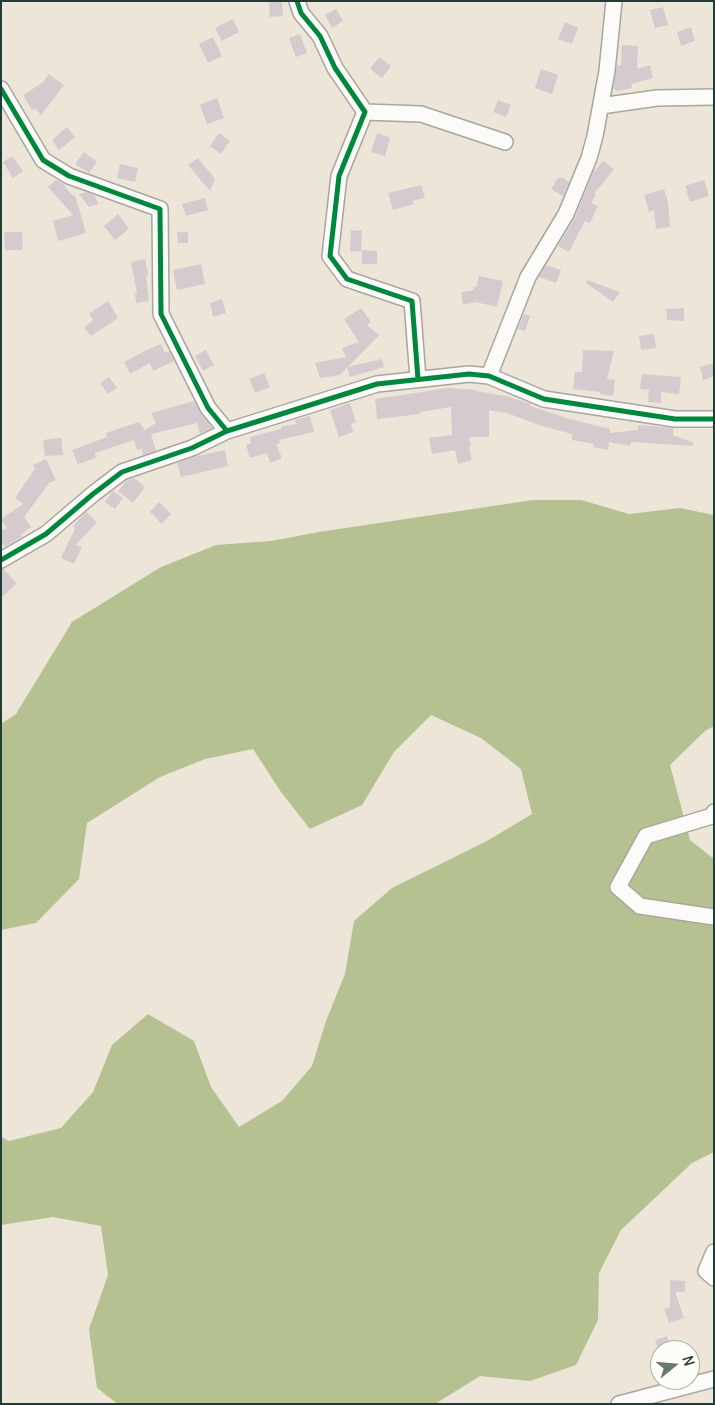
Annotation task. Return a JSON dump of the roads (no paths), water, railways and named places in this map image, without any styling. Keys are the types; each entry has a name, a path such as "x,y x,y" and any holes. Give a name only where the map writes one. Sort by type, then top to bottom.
{"street":[{"path":"297,1 301,13 320,36 335,68 365,112"},
{"path":"489,376 528,277 539,262 569,206 589,158 607,71 614,1"},
{"path":"1,88 43,160 69,176 160,210 161,314 208,408 227,431"},
{"path":"601,106 657,98 714,97"},
{"path":"365,112 421,114 505,142"},
{"path":"365,112 339,176 330,256 347,279 412,301 418,378"},
{"path":"1,560 46,534 122,472 192,448 227,431 377,384 418,378 469,374 489,376 544,399 675,419 714,419"},
{"path":"714,812 712,816 646,836 618,887 640,906 714,917"},
{"path":"714,1252 706,1271 714,1278"},
{"path":"619,1404 714,1379"}]}
